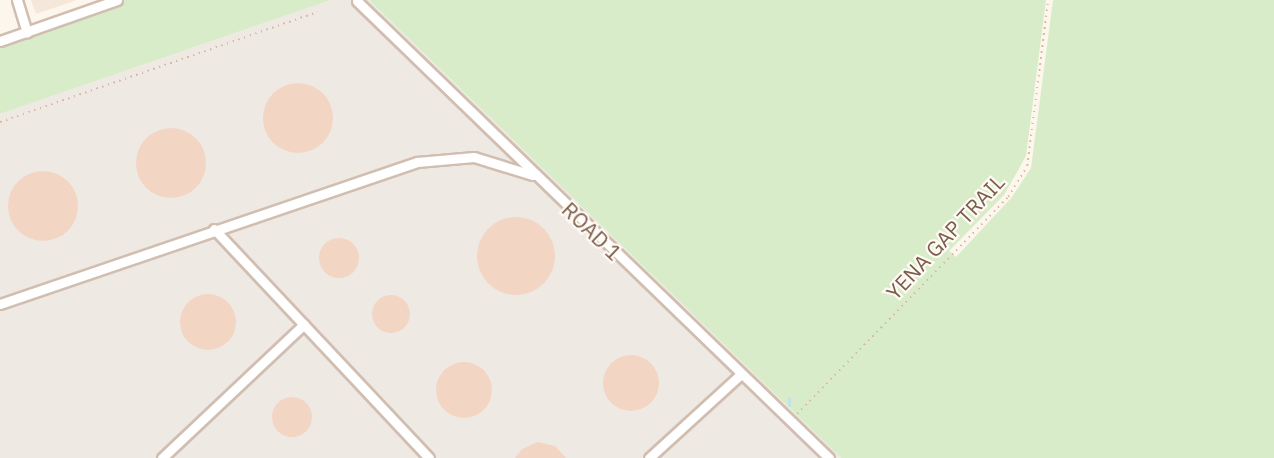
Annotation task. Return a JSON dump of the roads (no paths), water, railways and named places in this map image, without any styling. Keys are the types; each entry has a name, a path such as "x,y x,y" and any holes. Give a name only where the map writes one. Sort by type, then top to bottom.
{"street":[{"path":"17,0 27,32"},
{"path":"0,41 117,0"},
{"name":"ROAD 1","path":"357,2 534,176 829,458"},
{"path":"0,304 214,229 417,162 474,158 534,176"},
{"path":"214,229 429,458"},
{"path":"162,458 304,324"},
{"path":"649,458 741,374"}],"waterway":[{"path":"789,398 789,405"}]}
